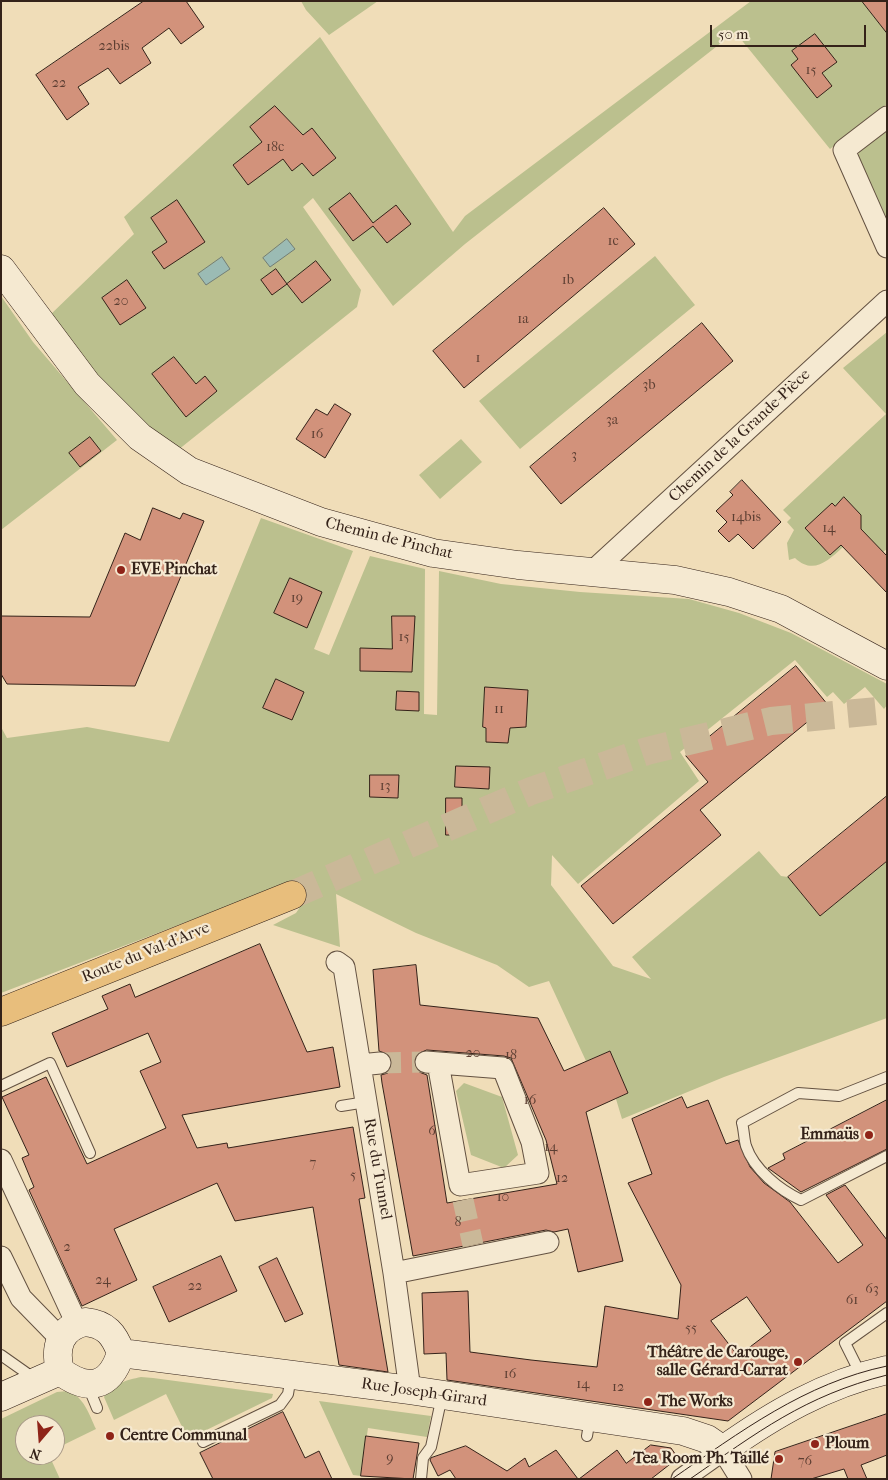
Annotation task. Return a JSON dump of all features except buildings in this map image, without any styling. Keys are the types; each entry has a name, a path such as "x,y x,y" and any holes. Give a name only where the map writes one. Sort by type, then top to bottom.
{"main road":[{"name":"Route du Val-d'Arve","path":"1,1012 292,895"}],"street":[{"path":"887,117 844,150 887,247"},
{"name":"Chemin de Pinchat","path":"1,270 93,390 140,437 189,471 321,522 433,553 518,566 675,580 729,592 781,609 887,666"},
{"name":"Chemin de la Grande-Pièce","path":"592,572 887,300"},
{"name":"Rue du Tunnel","path":"337,962 344,967 370,1064 366,1102 394,1273 410,1390"},
{"path":"432,1062 503,1068 532,1142 538,1173 462,1193 432,1062"},
{"path":"1,1160 69,1331"},
{"path":"394,1273 474,1251 548,1242"},
{"path":"1,1257 21,1298 69,1331"},
{"path":"1,1397 49,1376 73,1381 92,1396 98,1383 114,1371 121,1353 112,1333 106,1328 91,1322 69,1331 57,1350 49,1376"},
{"name":"Rue Joseph-Girard","path":"121,1353 442,1395 588,1426 683,1431 707,1439 722,1450"},
{"path":"682,1479 760,1424 794,1404 874,1374"},
{"path":"722,1450 742,1479"}],"lane":[{"path":"1,1086 50,1063 90,1153"},
{"path":"887,1077 839,1096 798,1093 742,1123 746,1147 756,1163 780,1190 801,1200 887,1156"},
{"path":"341,1106 366,1102"},
{"path":"874,1374 845,1343 887,1313"},
{"path":"1,1355 49,1376"},
{"path":"203,1442 285,1400 291,1375"},
{"path":"421,1479 423,1458 431,1447 442,1395"}],"green space":[{"path":"301,1 378,1 329,35 306,10"},
{"path":"751,1 887,1 887,104 830,149 735,32 465,244 393,306 313,198 303,207 361,290 357,307 178,450 136,419 102,382 49,316 134,234 124,217 320,37 453,232 465,216"},
{"path":"887,128 887,225 857,159 859,152"},
{"path":"655,256 695,305 520,449 479,401"},
{"path":"1,296 33,342 117,440 1,530"},
{"path":"887,332 887,549 883,552 847,551 843,547 826,561 814,566 802,563 795,558 789,560 787,543 794,530 787,522 791,518 783,510 886,414 843,368"},
{"path":"461,439 482,462 440,499 419,475"},
{"path":"261,518 353,551 314,649 329,655 370,556 425,569 424,714 437,715 439,571 501,584 580,592 689,599 739,613 791,633 887,684 887,705 884,709 865,687 844,704 833,692 827,697 795,660 680,752 699,781 578,884 552,855 551,885 613,966 651,979 632,957 759,851 781,876 788,877 820,916 887,861 887,1018 724,1077 622,1119 616,1099 628,1093 610,1051 586,1061 549,981 529,987 497,965 416,933 336,894 340,947 273,925 296,913 302,904 302,898 280,886 1,993 1,727 7,738 87,727 169,742"},
{"path":"464,1083 502,1097 518,1155 504,1168 471,1155 456,1091"},
{"path":"141,1377 273,1394 272,1398 188,1439 166,1394 114,1420 104,1397 115,1386"},
{"path":"68,1391 78,1397 96,1429 65,1444 65,1415 15,1415 15,1465 54,1465 60,1479 1,1479 1,1419 57,1392"},
{"path":"319,1401 431,1416 427,1437 368,1428 361,1476 353,1475"}],"water":[{"path":"287,239 295,249 270,267 263,258"},
{"path":"222,257 230,269 206,285 198,274"}],"tunnel":[{"path":"292,895 531,791 647,751 771,721 887,710"},
{"path":"380,1063 426,1062"},
{"path":"463,1200 473,1245"}],"tram line":[{"path":"672,1479 774,1411 828,1384 887,1366"},
{"path":"690,1479 783,1417 831,1394 887,1375"}],"place":[{"name":"EVE Pinchat","path":"121,570"},
{"name":"Emmaüs","path":"869,1135"},
{"name":"Théâtre de Carouge, salle Gérard-Carrat","path":"798,1362"},
{"name":"The Works","path":"648,1402"},
{"name":"Centre Communal","path":"110,1436"},
{"name":"Ploum","path":"815,1444"},
{"name":"Tea Room Ph. Taillé","path":"779,1459"}]}
